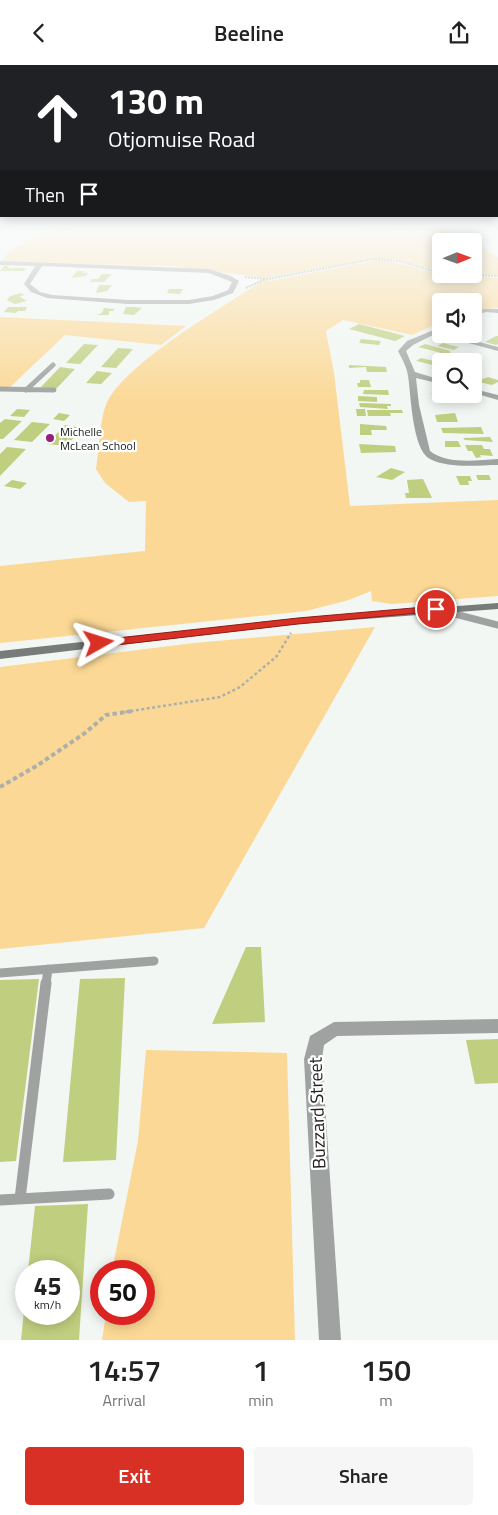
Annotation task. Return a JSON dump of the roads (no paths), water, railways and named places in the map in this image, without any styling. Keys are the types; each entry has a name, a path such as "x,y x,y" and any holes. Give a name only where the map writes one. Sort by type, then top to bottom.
{"main road":[{"path":"0,655 298,621 498,606"},
{"path":"397,613 498,611"}],"street":[{"path":"28,286 30,289 43,295 61,298 195,302 218,298 235,290 236,286"},
{"path":"482,311 498,311"},
{"path":"432,333 403,348 402,351 412,374 415,405 426,452 428,455 450,461 498,462"},
{"path":"479,343 498,349"},
{"path":"412,374 432,380"},
{"path":"482,393 498,398"},
{"name":"Buzzard Street","path":"330,1340 312,1059 316,1041 334,1029 498,1025"}],"lane":[{"path":"26,389 53,365"},
{"path":"0,389 54,390"},
{"path":"455,613 498,625"},
{"path":"0,973 154,961"},
{"path":"20,1199 48,969"},
{"path":"0,1200 109,1194"}],"place":[{"name":"Michelle McLean School","path":"50,438"}]}
